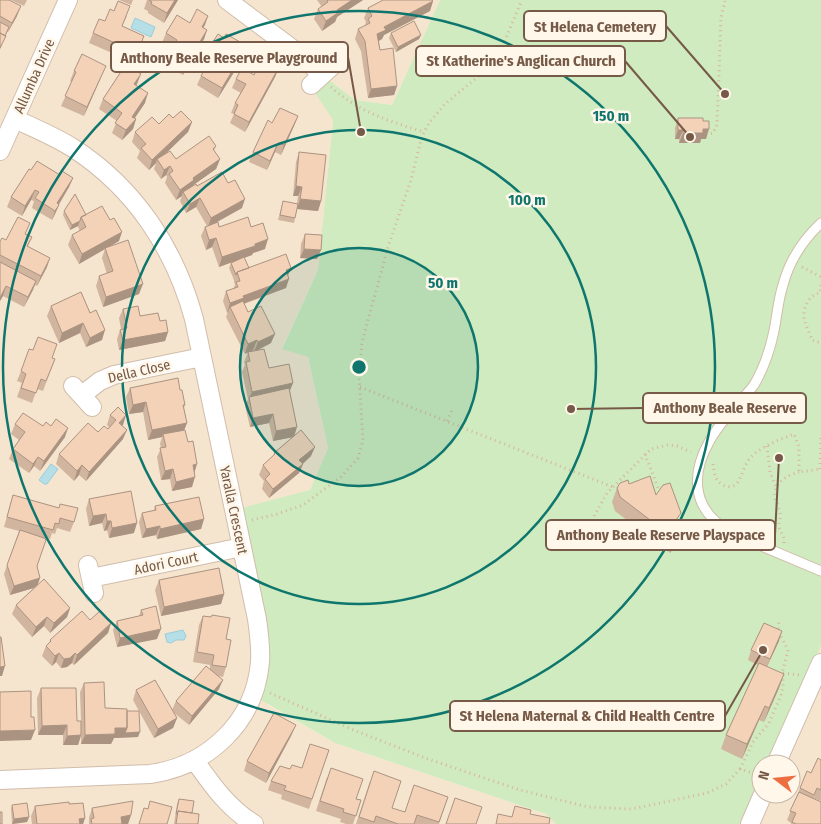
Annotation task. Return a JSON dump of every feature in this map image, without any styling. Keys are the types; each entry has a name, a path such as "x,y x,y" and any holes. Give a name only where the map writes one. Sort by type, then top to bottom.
{"street":[{"name":"Allumba Drive","path":"0,151 68,0"},
{"path":"227,0 298,52 321,76"},
{"name":"Yaralla Crescent","path":"0,780 150,774 171,770 195,761 217,745 234,727 247,706 258,675 261,652 259,632 202,357 190,304 180,277 158,234 137,205 113,179 60,140 15,119"},
{"name":"Della Close","path":"82,396 100,381 114,375 202,357"},
{"name":"Adori Court","path":"91,579 242,548"},
{"path":"780,754 821,663"},
{"path":"195,761 224,800 239,815 254,824"},
{"path":"750,824 759,804"}],"lane":[{"path":"821,224 807,238 792,262 783,285 768,357 760,375 747,394 716,431 702,456 697,474 698,492 701,501 712,518 727,530 821,570"}],"path":[{"path":"237,524 303,505 328,488 358,458 363,440 360,356 366,326 388,247 413,174 424,132 445,104 493,64 522,0"},
{"path":"706,135 713,133 717,125 721,18 725,1"},
{"path":"321,76 338,94 353,104 390,121 424,132"},
{"path":"792,262 821,277"},
{"path":"821,285 821,293 813,295 808,301 804,320 812,340 821,343"},
{"path":"360,387 613,487"},
{"path":"448,422 452,410"},
{"path":"594,516 607,493 645,454 655,447 668,445 702,456 712,462 715,475 719,481 724,485 732,486 740,481 745,464 750,458 767,445 794,434 799,447 799,472"},
{"path":"776,488 786,477 799,472 821,469 821,437"},
{"path":"767,445 770,472 776,488 775,495 780,515 779,524 785,538 780,554"},
{"path":"645,454 662,498"},
{"path":"270,693 303,706 356,732 514,788 588,807 625,809 651,806 714,790 726,784 740,769 753,742 771,719 782,690 783,673 788,650 778,631 779,621"},
{"path":"783,673 793,674"},
{"path":"740,769 751,773"}],"shaded area":[{"path":"0,0 440,0 392,105 355,100 328,79 333,120 318,270 282,348 308,357 328,448 310,490 266,621 269,647 268,705 335,743 546,814 556,824 0,824"},
{"path":"821,646 821,824 741,824 751,802 751,804 801,804 801,754 772,754"}],"green space":[{"path":"440,0 821,0 821,646 772,754 751,754 751,802 741,824 556,824 546,814 335,743 259,699 269,647 268,635 242,508 310,490 328,448 308,357 282,349 318,270 333,120 314,91 328,79 355,100 392,105"}],"water":[{"path":"135,18 155,27 151,37 131,28"},
{"path":"51,464 58,469 47,484 44,484 39,480"},
{"path":"183,630 186,636 184,640 167,642 165,634"}],"building":[{"path":"0,0 9,0 21,6 12,23 0,16"},
{"path":"149,0 175,0 167,13 151,4 152,2"},
{"path":"327,0 352,0 337,10 339,12 326,21 318,9 328,2"},
{"path":"383,0 433,1 384,27 386,30 377,34 380,50 393,48 397,86 371,89 365,41 358,29 370,23 368,19 372,16 368,8"},
{"path":"118,1 130,6 122,26 144,36 137,53 93,33 99,19 105,21 110,9 114,11"},
{"path":"197,9 208,16 202,27 207,30 186,65 169,55 177,40 166,33 177,15 190,23"},
{"path":"414,21 421,35 398,47 391,33"},
{"path":"0,22 9,27 5,36 0,33"},
{"path":"0,33 6,36 0,48"},
{"path":"218,34 224,38 226,34 247,46 222,88 201,76 213,55 207,51"},
{"path":"82,54 106,66 87,107 65,96"},
{"path":"266,60 279,67 249,122 234,114 238,105 235,103 246,84 236,79 242,68 254,75 257,69 260,71"},
{"path":"126,64 141,74 134,84 148,93 132,117 136,119 126,130 115,123 122,113 103,99"},
{"path":"280,108 298,116 284,145 278,143 270,161 253,152 268,120 272,123"},
{"path":"181,111 192,122 152,160 141,148 146,144 135,132 152,117 159,124 169,114 173,118"},
{"path":"678,118 703,118 703,121 709,121 709,129 703,129 703,133 683,133 683,130 678,130"},
{"path":"209,136 216,146 213,149 220,159 193,178 194,180 180,190 169,174 173,171 170,166 164,170 157,159 170,151 176,159"},
{"path":"299,152 326,155 321,201 300,199 302,187 296,186"},
{"path":"37,161 60,175 62,171 73,178 57,203 59,205 55,211 35,198 39,192 35,190 25,206 11,197 29,169 31,170"},
{"path":"222,172 228,183 235,180 245,199 211,218 200,198 190,204 183,192"},
{"path":"75,194 86,215 72,225 64,211"},
{"path":"283,201 298,204 295,218 280,215"},
{"path":"102,206 110,220 114,218 122,232 82,254 72,235 86,227 81,217"},
{"path":"18,217 30,223 25,234 32,237 27,246 50,258 41,276 0,255 0,241 2,238 6,240"},
{"path":"248,217 251,227 263,223 268,239 255,244 255,246 222,257 216,238 209,240 205,227 218,222 219,227"},
{"path":"305,234 322,235 321,250 304,249"},
{"path":"128,240 143,284 106,297 99,276 113,271 105,248"},
{"path":"286,254 291,268 286,270 289,279 243,296 244,298 230,303 226,291 238,287 236,282 240,281 237,272"},
{"path":"244,257 249,268 237,272 236,275 231,263"},
{"path":"0,262 36,281 28,297 6,286 0,298"},
{"path":"81,292 90,313 96,310 105,330 90,338 83,323 62,333 51,306"},
{"path":"243,301 248,312 261,306 275,334 258,342 257,340 248,344 230,307"},
{"path":"138,306 140,316 158,313 160,321 166,320 168,332 123,340 120,330 127,328 123,309"},
{"path":"38,337 57,344 52,358 55,359 46,381 41,379 36,393 21,388 26,374 21,371 29,349 33,350"},
{"path":"264,349 269,368 289,364 293,383 252,392 246,362 250,361 248,352"},
{"path":"178,378 185,405 183,405 187,423 152,430 146,402 133,405 130,388"},
{"path":"289,388 297,427 276,431 273,414 253,418 249,397"},
{"path":"118,407 126,415 119,423 127,430 89,472 82,465 77,471 59,454 88,423 98,432 104,426 108,429 116,420 110,415"},
{"path":"23,413 43,426 46,422 51,426 56,419 68,428 44,461 38,457 33,464 13,449 25,432 15,424"},
{"path":"185,430 188,442 193,441 197,464 193,465 195,477 176,482 173,469 165,471 160,448 166,447 163,434"},
{"path":"301,430 315,447 299,460 303,464 273,489 265,479 270,474 263,465"},
{"path":"650,476 656,495 663,485 670,483 681,513 676,520 682,525 675,539 620,497 617,488 620,483 628,480 629,484"},
{"path":"131,491 137,523 112,528 111,521 107,521 106,514 93,516 89,499"},
{"path":"13,495 59,508 60,504 78,508 74,522 60,518 59,524 55,523 53,530 7,517"},
{"path":"199,497 204,519 160,529 160,526 146,529 142,513 156,510 155,506"},
{"path":"20,530 46,540 37,566 40,578 14,586 7,565"},
{"path":"219,568 224,594 164,607 159,580"},
{"path":"44,579 70,608 54,623 47,617 36,627 16,605"},
{"path":"156,606 161,629 120,638 117,621 143,615 141,610"},
{"path":"82,611 90,620 100,611 111,623 77,655 75,653 70,658 64,659 59,653 55,656 46,646 50,640"},
{"path":"212,615 230,618 226,639 231,640 226,667 212,665 214,655 197,652 203,616 211,617"},
{"path":"764,623 782,631 770,659 751,650"},
{"path":"0,637 5,666 0,667"},
{"path":"759,663 784,674 769,708 765,706 747,744 726,735"},
{"path":"206,666 223,680 192,716 176,701"},
{"path":"155,680 177,718 158,729 136,690"},
{"path":"104,682 105,708 127,709 127,728 115,728 115,734 85,735 84,683"},
{"path":"41,688 76,688 77,721 81,721 81,735 67,736 67,725 42,726"},
{"path":"31,691 31,717 34,717 35,730 0,731 0,692"},
{"path":"127,711 139,711 140,732 125,733 127,728"},
{"path":"274,713 296,725 269,773 247,761"},
{"path":"310,744 329,750 312,799 284,790 286,786 271,781 280,766 290,769 292,765 302,768"},
{"path":"818,758 821,760 821,790 817,788 814,795 801,788 807,771 811,773"},
{"path":"331,768 363,779 356,799 361,800 356,816 343,812 344,809 320,801"},
{"path":"374,771 401,781 392,808 405,812 414,785 448,797 439,822 417,815 414,824 398,824 376,816 374,822 359,817"},
{"path":"801,793 821,802 821,824 796,824 792,822 796,813 790,811 793,804 801,804"},
{"path":"455,798 482,807 476,824 446,824"},
{"path":"179,799 194,801 192,813 178,811 176,814"},
{"path":"133,801 131,815 121,817 122,824 92,824 91,819 94,818 92,808"},
{"path":"150,801 172,807 167,824 139,824 144,808 148,809"},
{"path":"69,802 69,804 83,803 85,818 79,819 80,824 37,824 35,806"},
{"path":"27,803 29,817 14,819 12,805"},
{"path":"515,806 531,810 530,814 550,818 549,824 496,824 498,814 512,817"},
{"path":"178,811 199,814 198,824 176,824"},
{"path":"0,812 2,812 2,824 0,824"}],"place":[{"name":"St Helena Cemetery","path":"725,94"},
{"name":"Anthony Beale Reserve Playground","path":"361,132"},
{"name":"St Katherine's Anglican Church","path":"690,137"},
{"name":"Anthony Beale Reserve","path":"571,409"},
{"name":"Anthony Beale Reserve Playspace","path":"779,458"},
{"name":"St Helena Maternal & Child Health Centre","path":"763,650"}]}
